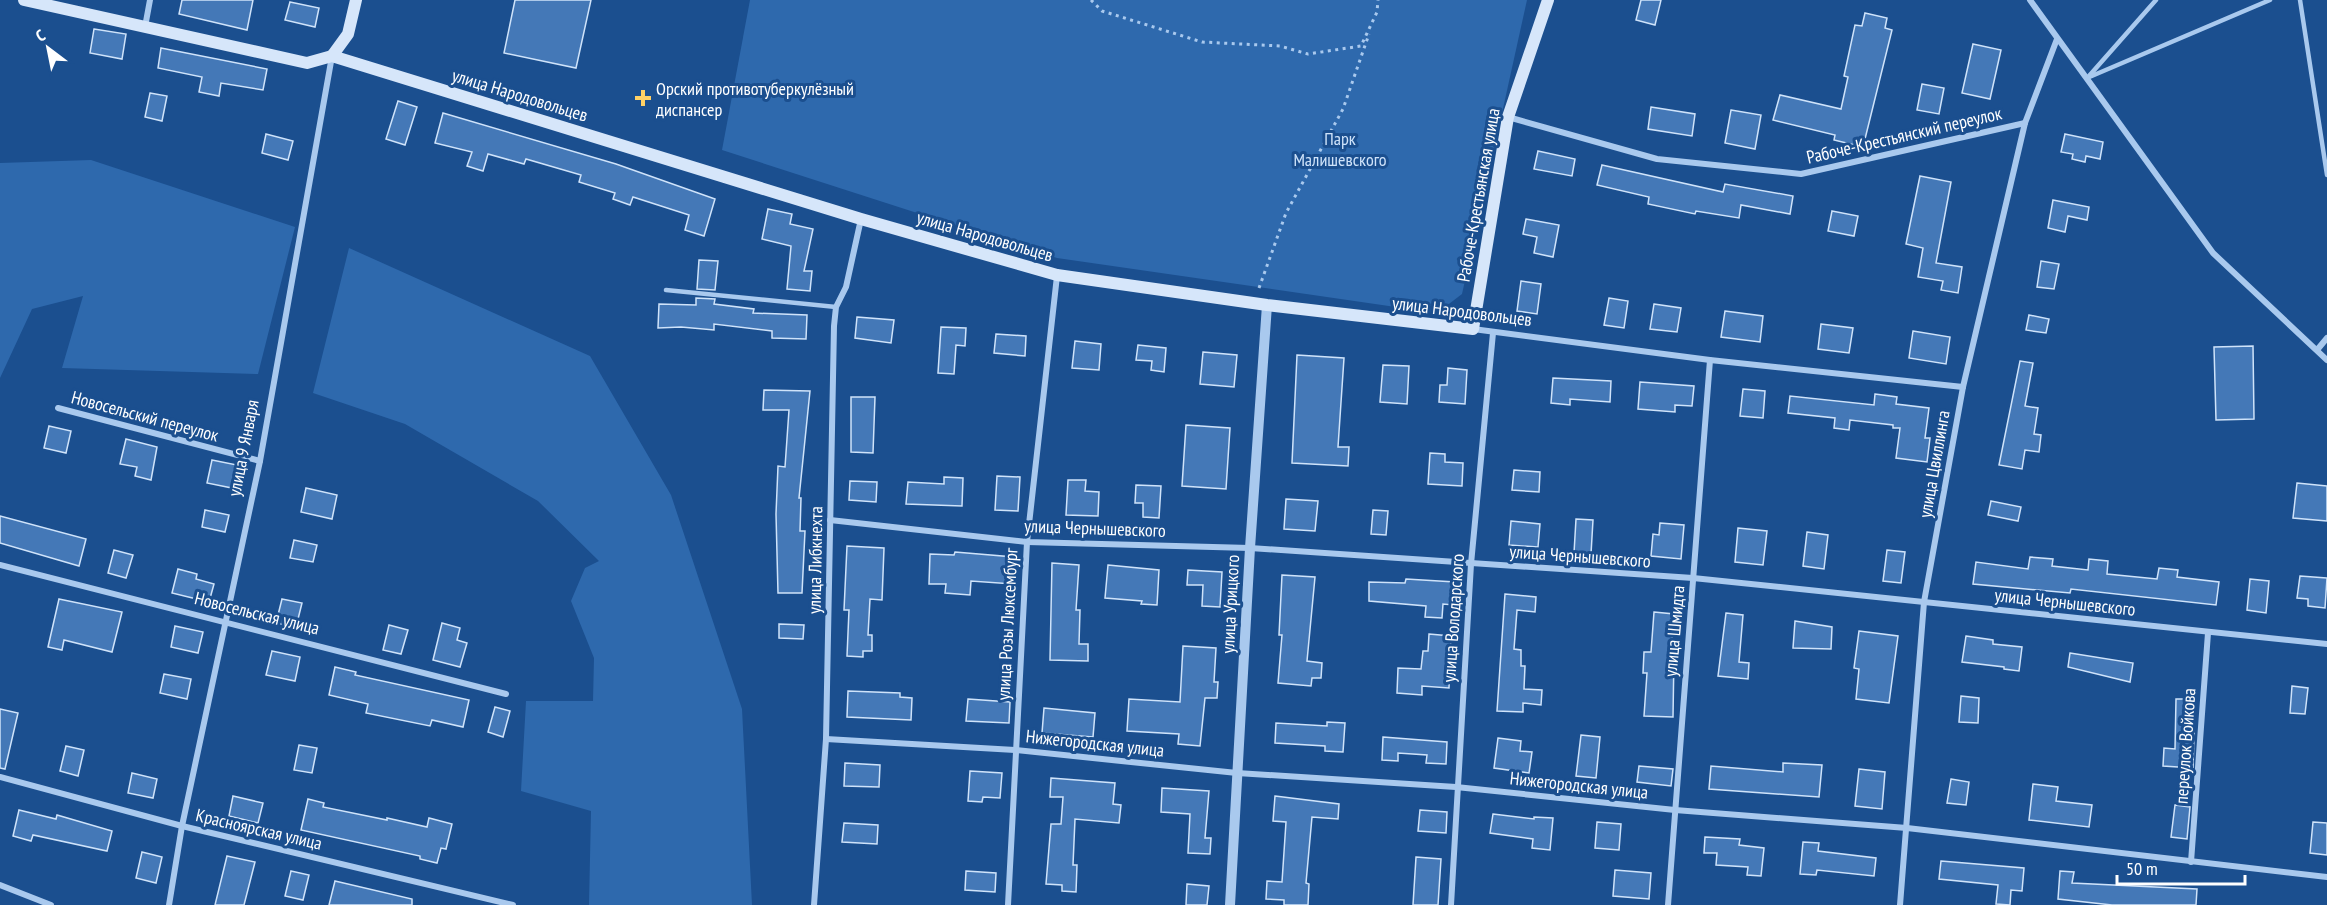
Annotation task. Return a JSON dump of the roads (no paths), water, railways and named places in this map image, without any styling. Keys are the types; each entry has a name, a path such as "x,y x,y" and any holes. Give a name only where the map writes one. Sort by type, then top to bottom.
{"main road":[{"name":"улица Народовольцев","path":"24,0 307,63 332,56 861,219 1058,275 1267,305 1473,329"},
{"name":"улица 9 Января","path":"332,56 348,34 356,0"},
{"name":"Рабоче-Крестьянская улица","path":"1473,329 1508,117 1548,0"}],"street":[{"path":"145,27 150,0"},
{"path":"2030,0 2213,253 2327,360"},
{"name":"улица Цвиллинга","path":"1900,905 1924,602 1963,387 2025,123 2057,39"},
{"name":"улица 9 Января","path":"169,905 182,826 260,461 332,56"},
{"name":"Рабоче-Крестьянский переулок","path":"1508,117 1657,159 1801,174 2025,123"},
{"name":"улица Либкнехта","path":"814,905 826,739 836,307 846,287 861,219"},
{"name":"улица Розы Люксембург","path":"1008,905 1027,542 1058,275"},
{"name":"улица Урицкого","path":"1230,905 1250,548 1267,305"},
{"name":"улица Народовольцев","path":"1473,329 1710,360 1963,387"},
{"name":"улица Володарского","path":"1451,905 1456,787 1471,564 1493,333"},
{"path":"2317,350 2327,338"},
{"name":"улица Шмидта","path":"1668,905 1710,360"},
{"name":"Новосельский переулок","path":"58,408 260,461"},
{"name":"улица Чернышевского","path":"830,520 1027,542 1250,548 1694,578 2327,644"},
{"name":"Новосельская улица","path":"0,565 225,620 506,694"},
{"name":"переулок Войкова","path":"2192,862 2208,633"},
{"name":"Нижегородская улица","path":"826,739 1015,750 1237,773 1456,787 1675,810 1907,828 2327,877"},
{"name":"Красноярская улица","path":"0,777 182,826 513,905"},
{"path":"0,885 51,905"}],"lane":[{"path":"2087,78 2156,0"},
{"path":"2087,78 2270,0"},
{"path":"2300,0 2327,175"},
{"path":"666,290 836,307"}],"place":[{"name":"Орский противотуберкулёзный диспансер","path":"643,98"}],"park label":[{"name":"Парк Малишевского","path":"1340,148"}]}
